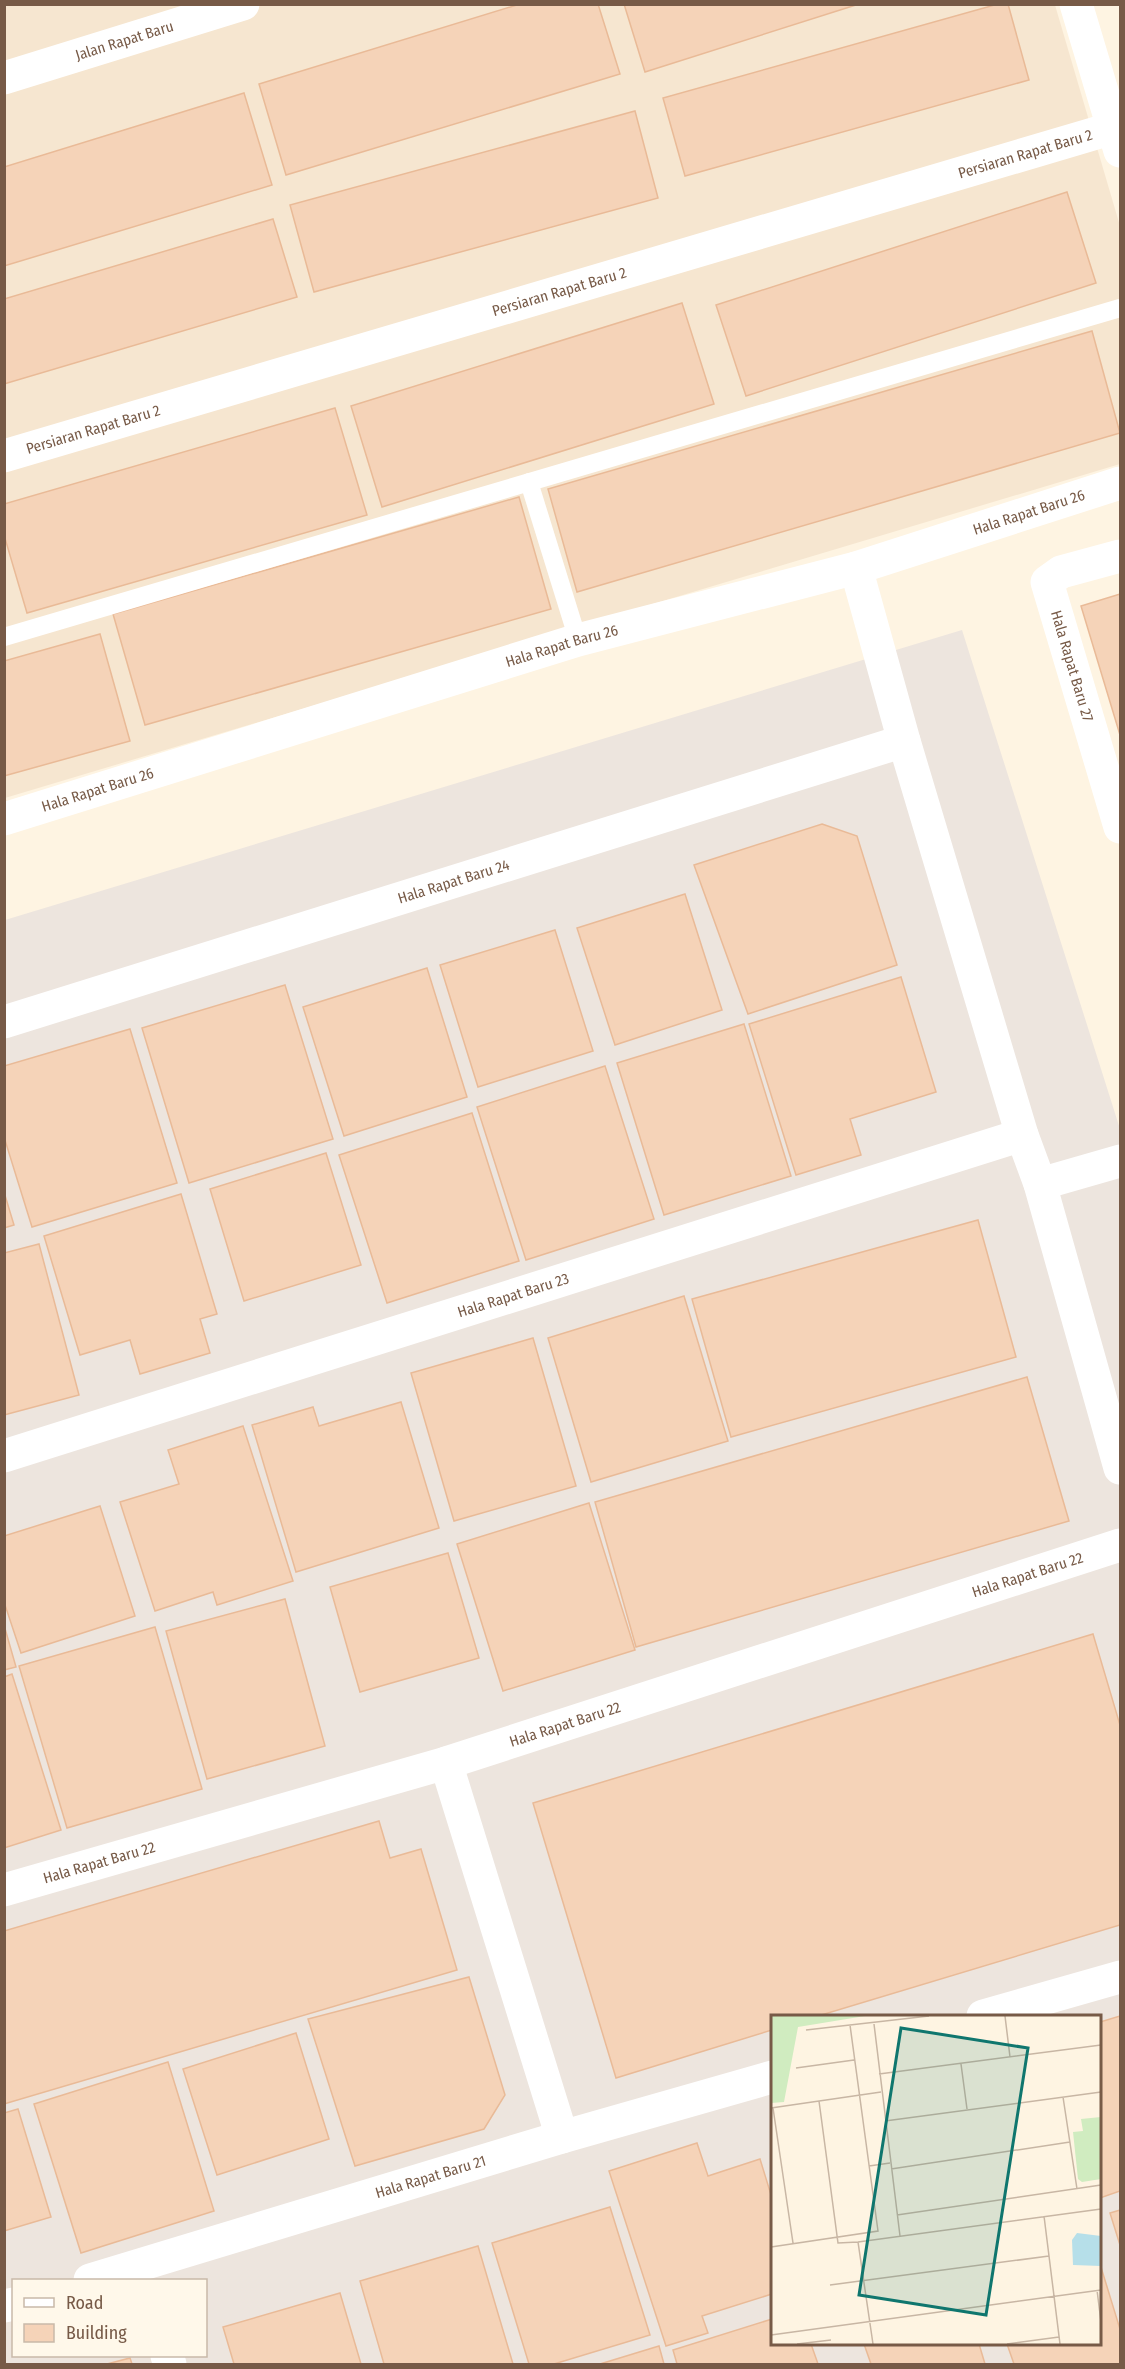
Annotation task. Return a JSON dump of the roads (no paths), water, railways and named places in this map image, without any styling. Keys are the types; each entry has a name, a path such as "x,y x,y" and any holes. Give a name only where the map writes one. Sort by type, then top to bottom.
{"street":[{"name":"Jalan Rapat Baru","path":"4,78 243,4"},
{"path":"1076,4 1118,135"},
{"name":"Persiaran Rapat Baru 2","path":"4,456 1118,135"},
{"name":"Hala Rapat Baru 26","path":"4,819 578,640 856,568 1120,483"},
{"name":"Hala Rapat Baru 27","path":"1120,556 1061,572 1047,582 1120,827"},
{"path":"856,568 904,741 1022,1135 1040,1184 1120,1468"},
{"name":"Hala Rapat Baru 24","path":"4,1022 904,741"},
{"name":"Hala Rapat Baru 23","path":"4,1456 1022,1135"},
{"path":"1040,1184 1120,1161"},
{"name":"Hala Rapat Baru 22","path":"4,1890 446,1762 1120,1545"},
{"path":"446,1762 562,2138"},
{"path":"987,2015 1120,1977"},
{"name":"Hala Rapat Baru 21","path":"98,2279 143,2273 562,2138 771,2077"}],"lane":[{"path":"4,637 1120,308"},
{"path":"530,482 578,640"}]}
